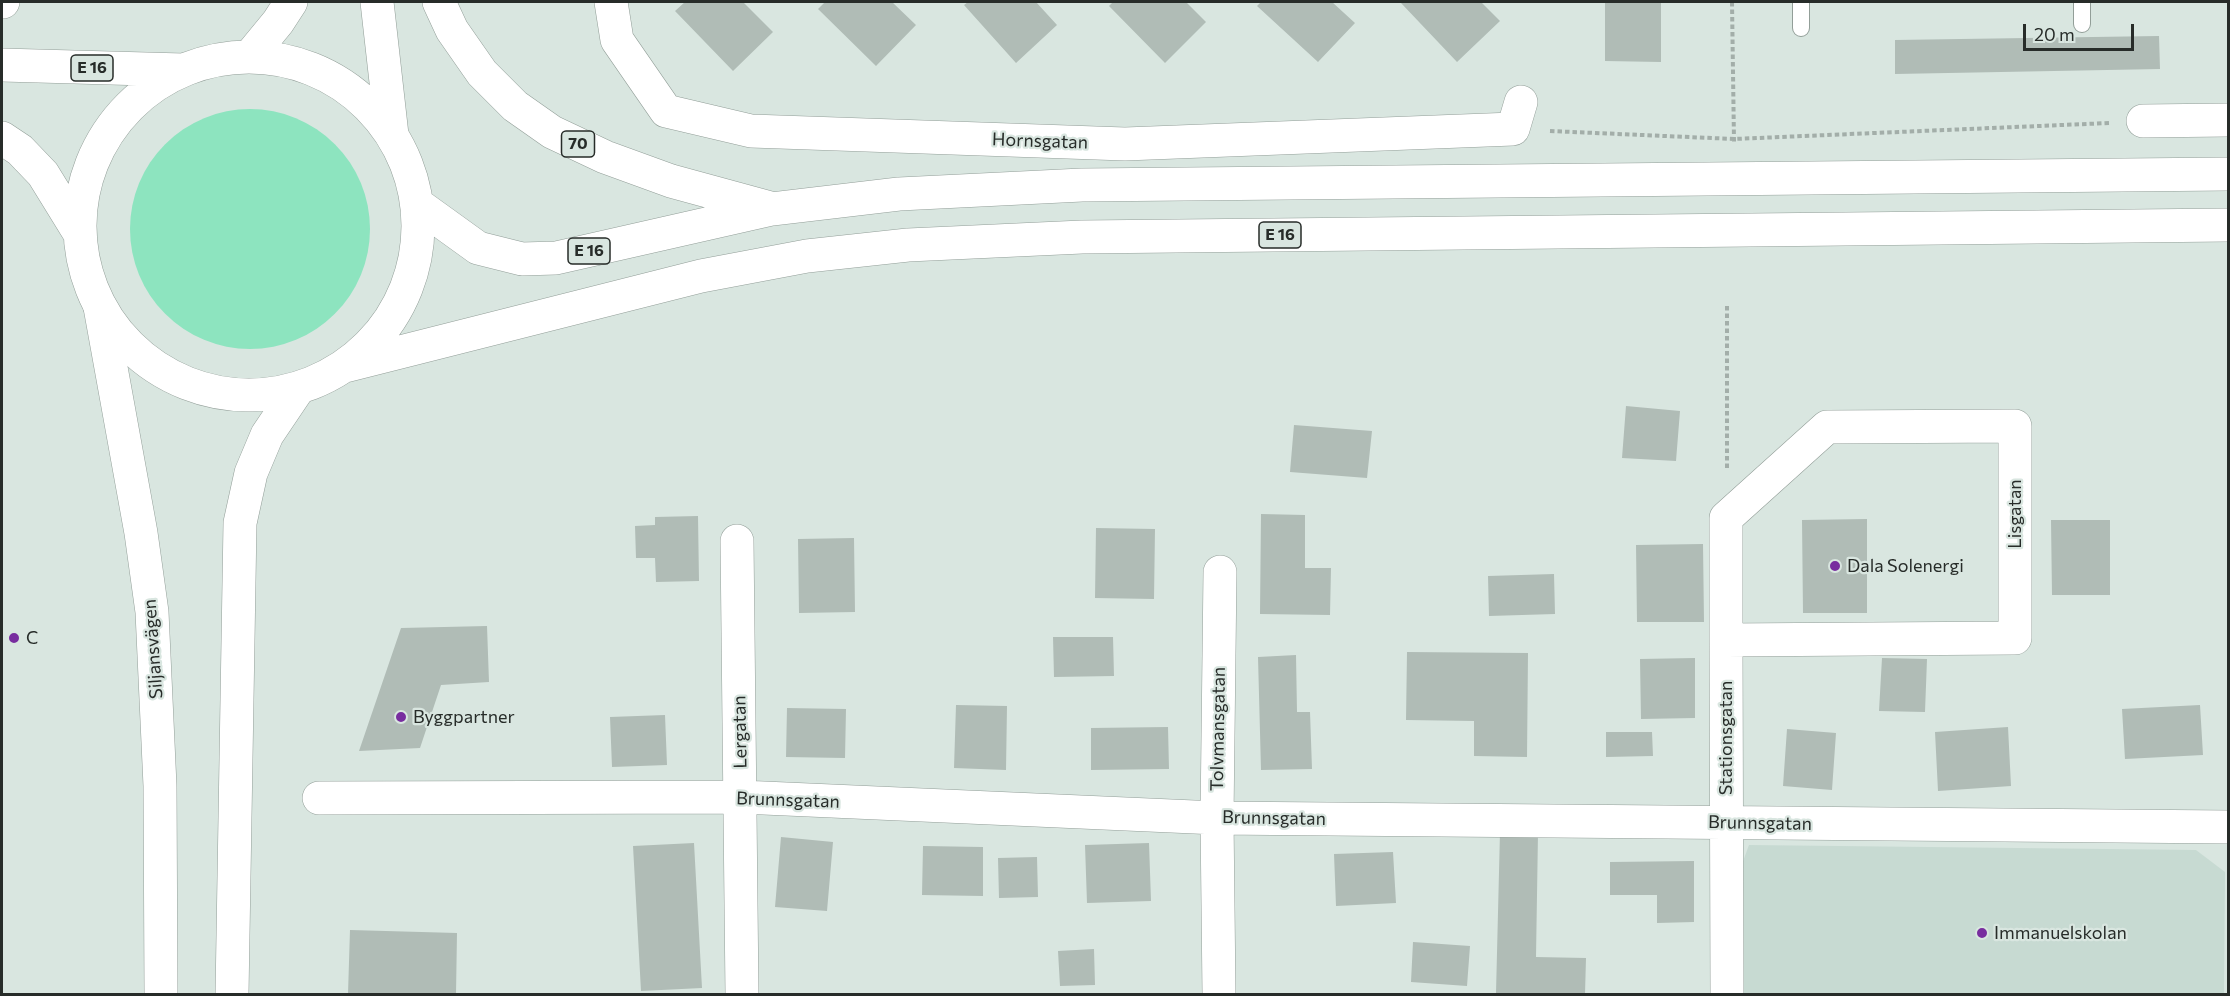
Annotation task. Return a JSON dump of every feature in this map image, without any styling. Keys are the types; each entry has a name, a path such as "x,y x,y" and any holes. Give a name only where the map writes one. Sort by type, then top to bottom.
{"main road":[{"path":"250,57 291,2"},
{"path":"377,2 392,135"},
{"name":"70","path":"439,2 452,30 482,73 515,106 552,132 605,157 672,180 772,208"},
{"name":"Hornsgatan","path":"611,2 617,40 666,111 751,131 1125,144 1517,115"},
{"path":"250,57 278,59 305,66 331,78 354,93 375,113 392,135 404,157 417,204 419,231 416,257 409,283 398,307 366,350 345,366 298,389 241,396 212,392 184,383 158,370 135,353 116,331 100,307 85,268 80,234 80,208 93,159 105,136 139,97 160,82 183,70 215,60 250,57"},
{"name":"E 16","path":"2,65 183,70"},
{"path":"2143,121 2229,120"},
{"path":"2,138 21,150 43,174 80,234"},
{"name":"E 16","path":"417,204 478,248 522,259 556,258 772,208 899,194 1082,185 2229,174"},
{"name":"E 16","path":"345,366 701,276 807,256 908,245 1082,237 2229,225"},
{"name":"Siljansvägen","path":"100,307 141,533 152,612 160,786 160,994"},
{"path":"232,994 240,523 251,473 267,435 298,389"},
{"name":"Lisgatan","path":"1726,518 1827,427 2015,426 2015,638 1726,640"},
{"name":"Stationsgatan","path":"1726,518 1726,994"},
{"name":"Lergatan","path":"737,541 742,994"},
{"name":"Tolvmansgatan","path":"1219,994 1217,818 1220,572"},
{"name":"Brunnsgatan","path":"320,798 741,797 1217,818 2229,827"}],"lane":[{"path":"1801,2 1801,28"},
{"path":"2082,2 2082,24"}],"path":[{"path":"1732,2 1734,148"},
{"path":"1517,115 1734,139 2143,121"},
{"path":"1726,518 1727,304"}],"shaded area":[{"name":"Immanuelskolan","path":"1749,845 2196,850 2225,872 2224,994 1741,994 1739,872"}],"green space":[{"path":"250,109 285,114 296,118 335,144 361,183 365,194 370,229 365,264 361,275 335,314 296,340 285,344 250,349 215,344 204,340 165,314 139,275 135,264 130,229 135,194 139,183 165,144 204,118 215,114"}],"building":[{"path":"685,2 743,2 773,32 733,71 675,11"},
{"path":"825,2 892,2 916,25 876,66 818,9"},
{"path":"968,2 1036,2 1057,25 1016,63 964,5"},
{"path":"1113,2 1186,2 1206,22 1165,63 1109,6"},
{"path":"1261,2 1332,2 1355,23 1318,62 1257,6"},
{"path":"1481,2 1500,21 1457,62 1401,3"},
{"path":"1605,2 1661,2 1661,62 1605,61"},
{"path":"2159,36 2160,69 1895,74 1895,40"},
{"path":"1626,406 1680,411 1676,461 1622,458"},
{"path":"1294,425 1372,431 1367,478 1290,472"},
{"path":"1261,514 1305,515 1305,568 1331,568 1330,615 1260,614"},
{"path":"698,516 699,581 656,582 655,558 636,558 635,526 655,525 655,517"},
{"name":"Dala Solenergi","path":"1867,519 1867,613 1803,613 1802,520"},
{"path":"2051,520 2110,520 2110,595 2052,595"},
{"path":"1096,528 1155,529 1154,599 1095,598"},
{"path":"854,538 855,612 799,613 798,539"},
{"path":"1703,544 1704,622 1637,622 1636,545"},
{"path":"1554,574 1555,614 1489,616 1488,576"},
{"name":"Byggpartner","path":"487,626 489,682 441,685 420,748 359,751 401,628"},
{"path":"1053,637 1113,637 1114,676 1054,677"},
{"path":"1407,652 1528,653 1527,757 1474,756 1474,721 1406,720"},
{"path":"1296,655 1297,712 1310,712 1312,769 1261,770 1258,657"},
{"path":"1695,658 1695,718 1641,719 1640,659"},
{"path":"1882,658 1927,659 1925,712 1879,711"},
{"path":"956,705 1007,706 1006,770 954,768"},
{"path":"2200,705 2203,755 2125,759 2122,709"},
{"path":"787,708 846,709 845,758 786,757"},
{"path":"665,715 667,765 612,767 610,717"},
{"path":"1168,727 1169,769 1091,770 1091,728"},
{"path":"2008,727 2011,786 1938,791 1935,732"},
{"path":"1787,729 1836,733 1832,790 1783,786"},
{"path":"1606,732 1652,732 1653,756 1606,757"},
{"path":"1500,832 1538,833 1536,957 1586,958 1585,994 1496,993"},
{"path":"781,837 833,842 827,911 775,907"},
{"path":"694,843 702,988 641,991 633,846"},
{"path":"1149,843 1151,901 1087,903 1085,845"},
{"path":"923,846 983,847 983,896 922,895"},
{"path":"1393,852 1396,903 1336,906 1334,854"},
{"path":"1037,857 1038,897 999,898 998,858"},
{"path":"1694,861 1694,922 1657,923 1657,895 1610,895 1610,862"},
{"path":"350,930 457,933 456,994 348,994"},
{"path":"1413,942 1470,946 1467,986 1411,982"},
{"path":"1094,949 1095,985 1060,986 1058,951"}],"place":[{"name":"Dala Solenergi","path":"1835,566"},
{"name":"C","path":"14,638"},
{"name":"Byggpartner","path":"401,717"},
{"name":"Immanuelskolan","path":"1982,933"}]}
